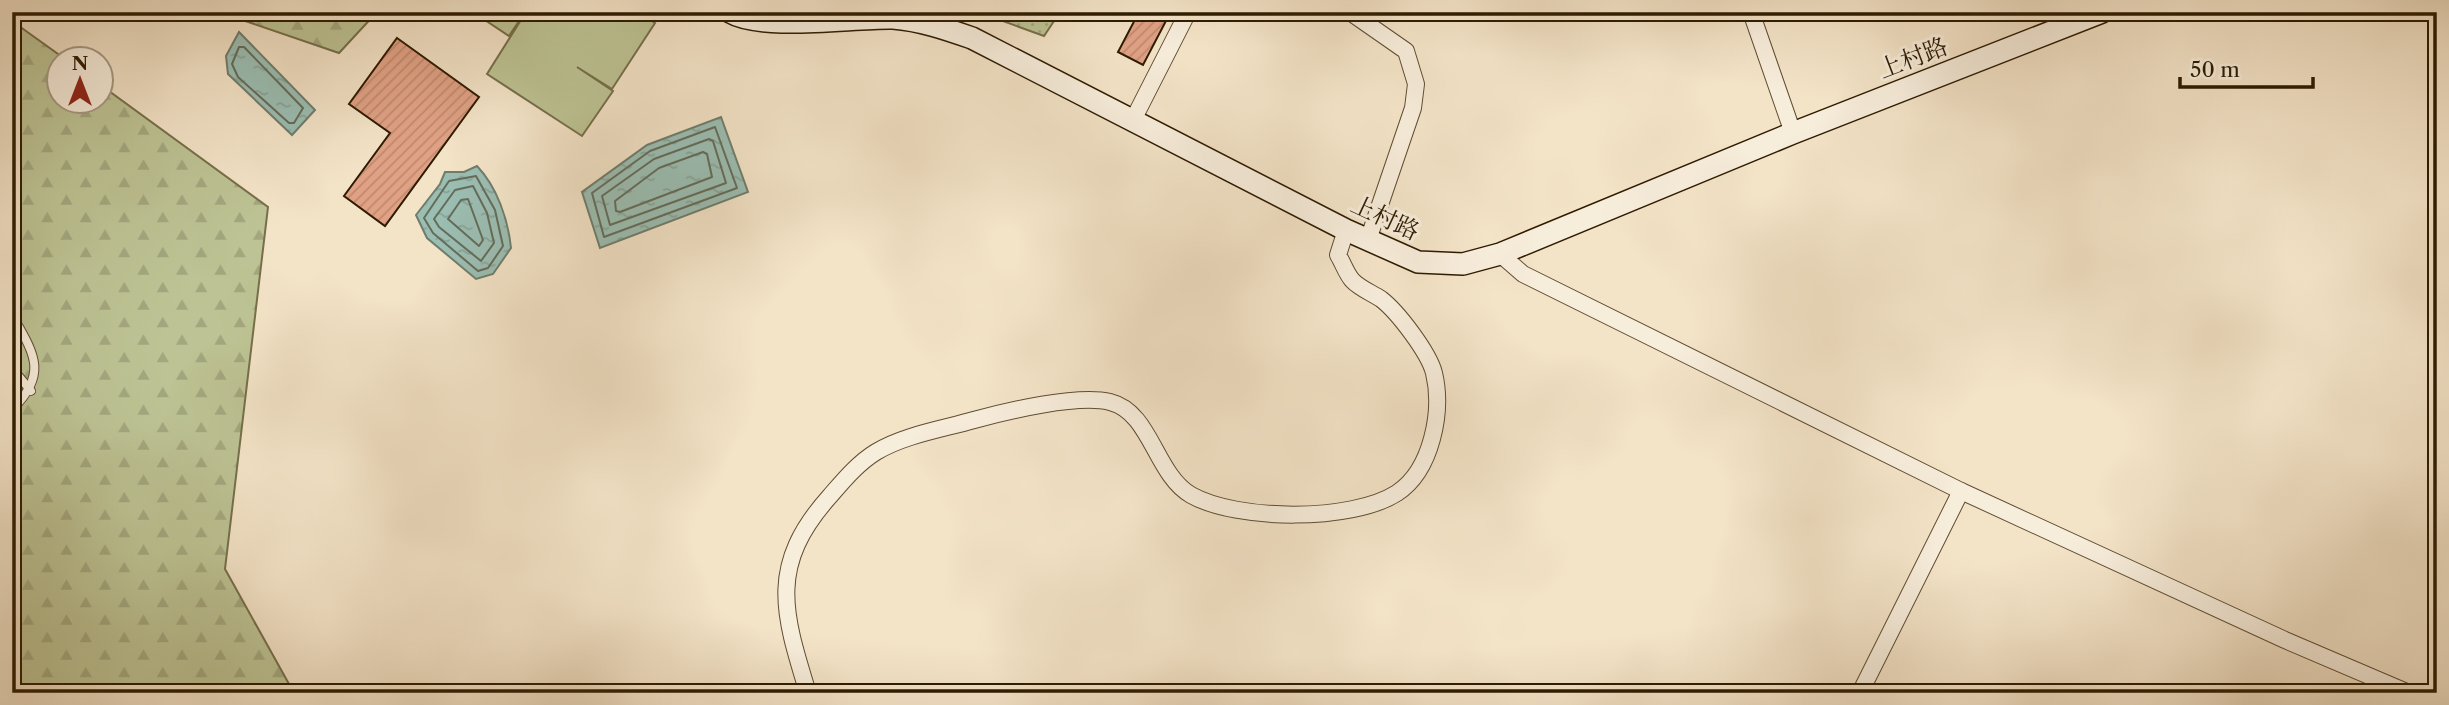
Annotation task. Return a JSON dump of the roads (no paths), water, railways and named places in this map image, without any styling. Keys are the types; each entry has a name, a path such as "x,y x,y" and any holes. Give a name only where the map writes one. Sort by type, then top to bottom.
{"street":[{"name":"上村路","path":"730,12 763,20 894,18 924,23 972,38 1346,230 1418,262 1463,264 1500,254 1793,132 2102,12"},
{"path":"1133,120 1188,12"},
{"path":"1350,12 1406,51 1416,84 1413,108 1368,240"},
{"path":"1751,12 1793,132"},
{"path":"808,693 786,612 785,599 795,549 806,525 857,467 877,451 920,436 1033,407 1108,401 1128,408 1171,476 1190,494 1240,512 1288,515 1367,507 1399,492 1419,468 1431,441 1440,405 1433,370 1411,333 1383,300 1353,281 1339,255 1346,230"},
{"path":"1500,254 1523,274 1961,491 2285,640 2409,693"},
{"path":"1860,693 1961,491"}],"lane":[{"path":"12,315 30,346 37,367 31,391 12,410"},
{"path":"12,368 31,391"}],"water":[{"path":"239,32 315,110 292,135 228,74 226,56"},
{"path":"721,117 748,192 600,248 582,192 647,145"},
{"path":"477,166 500,204 511,248 493,274 476,279 427,238 416,215 440,184 445,172 464,172"}]}
